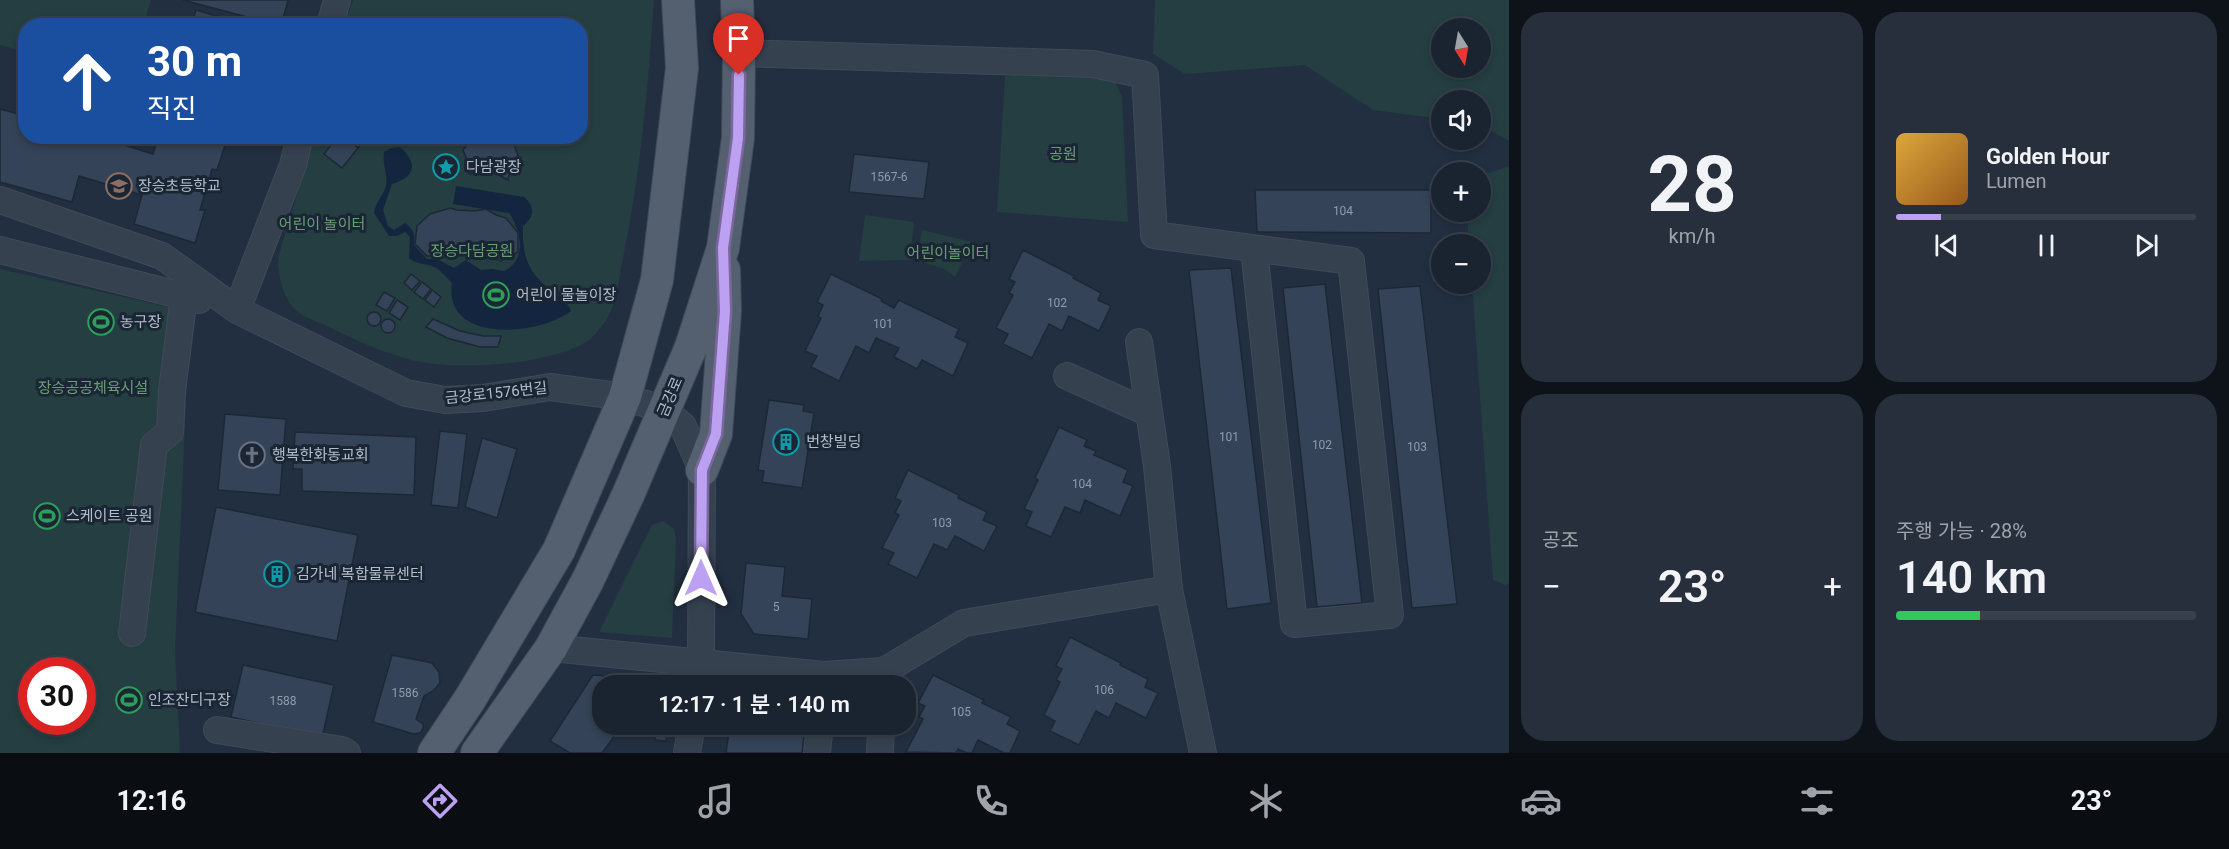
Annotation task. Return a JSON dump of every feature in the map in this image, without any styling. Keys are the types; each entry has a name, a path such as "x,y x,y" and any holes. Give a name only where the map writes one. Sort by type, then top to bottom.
{"main road":[{"path":"434,753 470,699 559,550 625,397 657,280 682,68 678,0"},
{"name":"금강로","path":"477,753 551,648 593,570 628,495 691,347 723,248 738,138 737,0"},
{"path":"702,470 716,434 725,311 723,248"}],"street":[{"path":"332,18 337,0"},
{"path":"739,54 1093,64 1145,75 1154,235 1351,261 1390,615 1294,624 1254,249"},
{"path":"0,200 162,256 237,310 298,144"},
{"name":"금강로1576번길","path":"0,250 237,310 406,393 445,400 483,398 550,387 625,397 664,410"},
{"path":"132,633 154,445 170,432 172,391 184,296"},
{"path":"1139,342 1157,466 1168,589 1203,753"},
{"path":"1067,376 1149,413"},
{"path":"551,648 699,675 702,470 683,426 664,410"},
{"path":"888,675 964,623 1168,589"},
{"path":"217,730 342,750 347,753"},
{"path":"687,753 690,735"},
{"path":"818,753 819,735"},
{"path":"880,753 881,735"}],"green space":[{"path":"0,0 151,0 145,18 18,18 18,50 0,45"},
{"name":"장승다담공원","path":"353,0 654,0 639,162 619,283 608,316 589,340 572,349 527,361 477,365 430,363 400,357 358,341 305,316 293,307 280,280 278,258 312,144 588,144 588,18 347,18"},
{"path":"1155,0 1509,0 1509,141 1491,131 1491,90 1431,90 1431,118 1373,110 1305,65 1185,74 1153,54"},
{"name":"공원","path":"1080,74 1114,79 1122,97 1128,222 997,212 1005,76"},
{"path":"1509,166 1509,583 1505,585 1493,580 1473,294 1491,294 1491,234 1468,234 1468,222 1491,222 1491,172"},
{"path":"865,215 914,222 910,260 859,261"},
{"name":"어린이놀이터","path":"922,230 972,242 955,277 944,269 916,260"},
{"name":"장승공공체육시설","path":"0,269 190,312 175,650 180,753 0,753"},
{"path":"663,521 674,529 676,539 672,638 599,632 652,525"}],"water":[{"path":"400,147 410,159 412,169 406,178 392,184 383,210 388,226 394,230 405,223 408,225 413,232 414,245 427,259 437,259 454,268 466,260 481,270 504,271 512,266 519,252 519,236 513,220 509,213 453,204 456,186 524,197 532,208 531,216 523,226 525,255 528,263 537,278 563,300 571,311 538,326 517,329 496,329 477,325 462,317 453,303 452,283 435,267 409,258 410,237 405,232 397,236 389,236 374,213 386,186 384,152"}],"building":[{"path":"183,0 288,0 283,18 251,18"},
{"path":"196,10 223,18 194,18"},
{"path":"0,109 18,114 18,144 121,144 153,154 156,144 225,144 217,170 212,169 200,210 205,210 195,243 134,224 142,195 79,176 72,202 0,182"},
{"path":"332,144 353,144 358,148 342,168 324,154"},
{"path":"467,144 515,144 519,158 510,167 508,180 492,171 469,174 463,150"},
{"path":"854,154 929,162 924,199 849,192"},
{"path":"1255,190 1431,190 1431,233 1257,232"},
{"path":"450,208 475,211 486,209 506,218 518,233 518,252 501,261 483,258 466,247 451,256 427,256 415,244 417,226 430,214"},
{"path":"1023,250 1074,276 1073,278 1101,293 1098,300 1111,306 1099,331 1069,316 1062,331 1049,324 1032,358 1003,344 1008,334 996,328 1013,295 1009,293 1015,282 1009,279"},
{"path":"1231,268 1271,603 1227,609 1189,270"},
{"path":"411,274 420,281 412,290 404,283"},
{"path":"831,274 882,299 881,301 894,308 899,300 959,329 955,337 968,343 953,376 922,360 917,369 894,357 899,348 876,338 869,353 856,346 839,381 811,367 817,356 805,351 821,318 818,316 823,305 817,302"},
{"path":"422,282 431,289 423,299 414,292"},
{"path":"1325,284 1362,603 1317,607 1283,288"},
{"path":"1420,286 1457,604 1412,608 1378,289"},
{"path":"432,290 441,297 434,307 425,300"},
{"path":"384,292 395,298 387,311 376,305"},
{"path":"397,300 408,307 400,320 389,313"},
{"path":"374,312 379,314 381,319 379,324 374,326 369,324 367,319 369,314"},
{"path":"388,319 393,321 395,326 393,331 388,333 383,331 381,326 383,321"},
{"path":"433,319 460,331 483,336 501,336 498,347 480,347 447,338 426,327"},
{"name":"번창빌딩","path":"769,400 804,405 803,411 814,413 802,488 762,482 764,471 758,470"},
{"name":"행복한화동교회","path":"225,414 286,419 280,495 218,490"},
{"path":"1059,427 1087,440 1084,446 1096,451 1094,455 1128,470 1123,482 1133,486 1120,516 1085,500 1080,513 1065,507 1051,537 1026,526 1032,512 1024,509 1038,480 1035,478"},
{"path":"440,431 467,434 458,508 431,505"},
{"path":"295,432 416,437 414,495 302,491 302,469 293,469"},
{"path":"482,438 517,449 497,518 465,507"},
{"path":"908,470 959,495 958,498 987,512 983,520 997,526 984,551 955,536 947,550 934,544 917,578 888,564 894,553 882,548 899,515 895,513 901,501 895,498"},
{"name":"김가네 복합물류센터","path":"216,507 358,535 337,641 195,612"},
{"path":"746,563 785,567 782,596 812,599 808,639 754,634 741,614"},
{"path":"1070,637 1148,679 1145,687 1158,693 1146,718 1116,703 1109,718 1096,711 1079,745 1050,731 1055,721 1044,715 1060,682 1056,680 1062,669 1056,666"},
{"path":"392,655 432,663 439,672 440,683 424,696 416,719 423,724 420,733 414,734 373,722"},
{"path":"243,665 334,685 322,738 231,717"},
{"path":"933,675 984,700 982,703 1011,717 1007,724 1020,731 1010,753 1004,753 978,740 972,753 958,749 956,753 906,752 923,719 919,717 925,706 918,703"},
{"path":"592,677 592,735 615,735 602,753 570,753 550,741"},
{"path":"655,735 667,735 666,741 655,740"},
{"path":"728,735 804,735 802,753 726,753"}],"place":[{"name":"다담광장","path":"446,167"},
{"name":"장승초등학교","path":"119,186"},
{"name":"어린이 물놀이장","path":"496,295"},
{"name":"농구장","path":"101,322"},
{"name":"번창빌딩","path":"786,442"},
{"name":"행복한화동교회","path":"252,455"},
{"name":"스케이트 공원","path":"47,516"},
{"name":"김가네 복합물류센터","path":"277,574"},
{"name":"인조잔디구장","path":"129,700"}],"route":[{"path":"701,578 702,470 716,434 725,311 723,248 738,138 739,75"}],"park label":[{"name":"어린이 놀이터","path":"322,224"}]}
